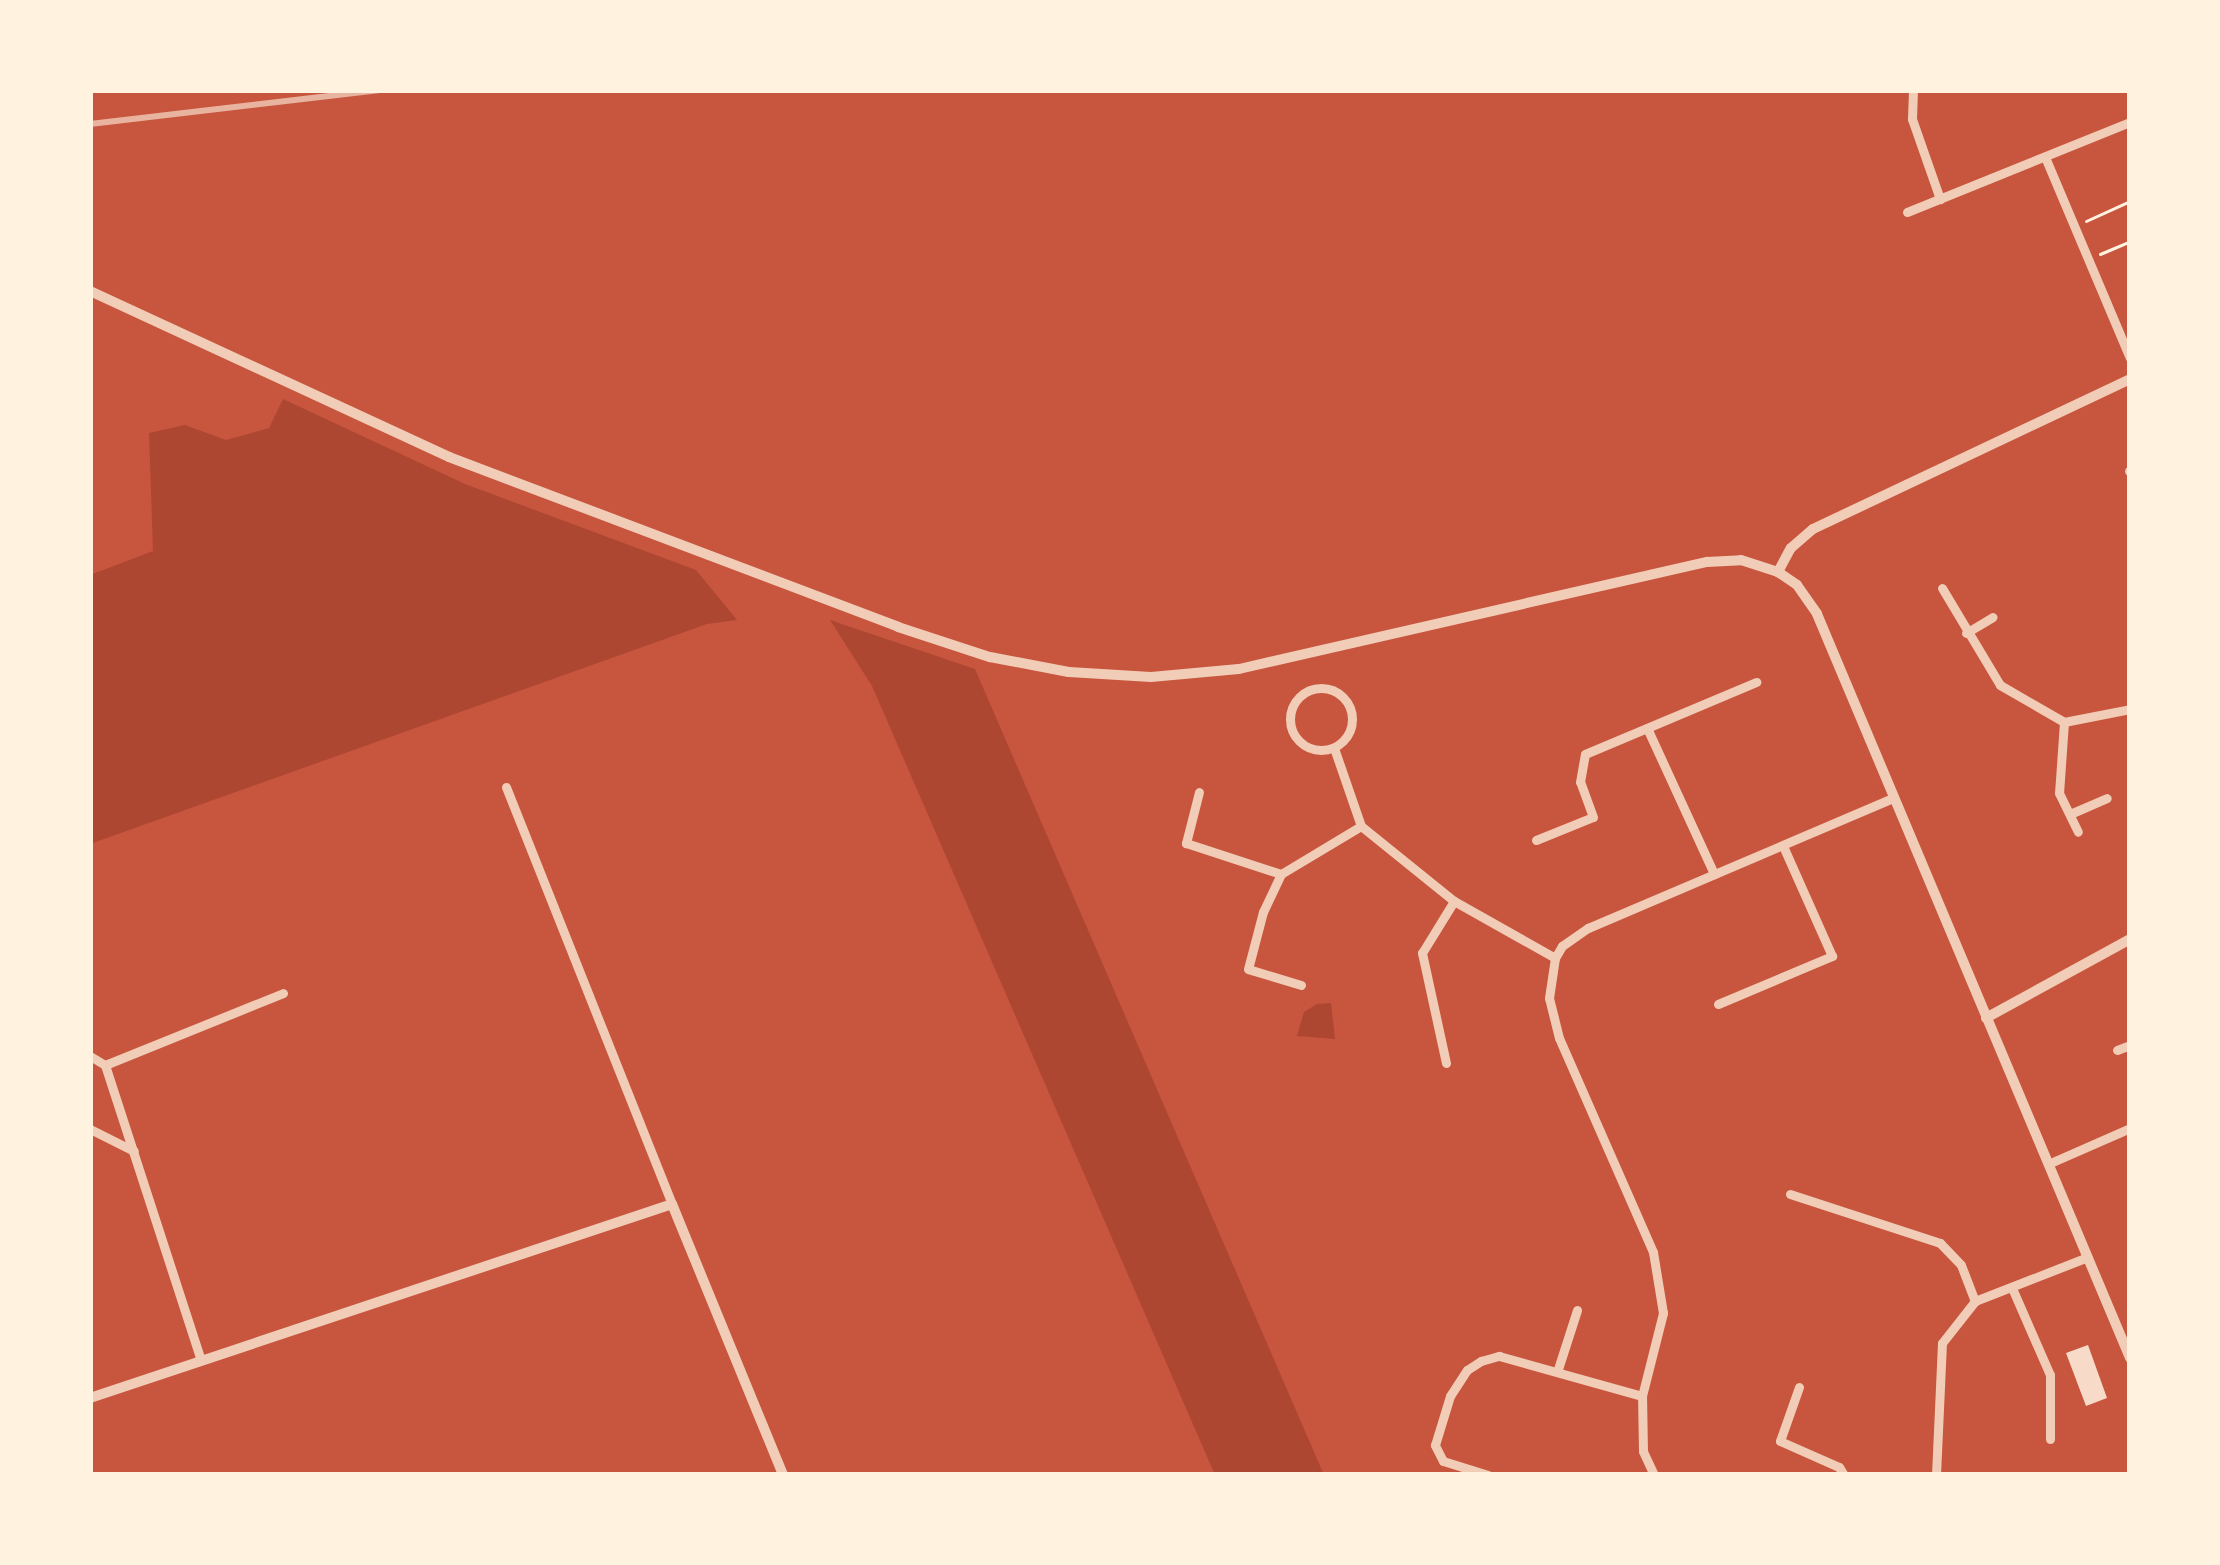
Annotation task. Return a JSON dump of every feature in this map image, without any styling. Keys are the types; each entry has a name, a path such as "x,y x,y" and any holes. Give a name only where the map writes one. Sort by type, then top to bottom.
{"street":[{"path":"1913,90 1912,119 1940,199"},
{"path":"1906,212 2130,122"},
{"path":"2044,158 2130,358"},
{"path":"90,291 448,457 898,627 990,657 1069,672 1151,677 1239,669 1707,562 1741,560 1778,572 1797,585 1816,614 2130,1358"},
{"path":"1778,572 1791,548 1814,529 2130,379"},
{"path":"1942,588 2000,685 2064,722 2130,709"},
{"path":"1966,633 1994,617"},
{"path":"1535,840 1593,817 1580,782 1585,754 1756,682"},
{"path":"1313,689 1336,692 1350,709 1350,732 1334,748 1311,750 1293,736 1294,702 1313,689"},
{"path":"2064,722 2060,793 2078,832"},
{"path":"1647,728 1714,874"},
{"path":"1334,748 1361,826 1454,901 1555,958"},
{"path":"506,787 783,1475"},
{"path":"1199,792 1186,843 1281,874"},
{"path":"1654,1475 1643,1451 1642,1396 1663,1313 1653,1252 1559,1038 1549,998 1555,958 1588,928 1893,798"},
{"path":"2070,814 2108,798"},
{"path":"1301,985 1248,969 1281,874 1361,826"},
{"path":"1718,1004 1832,956 1783,846"},
{"path":"1446,1063 1421,953 1454,901"},
{"path":"1986,1018 2130,939"},
{"path":"105,1065 284,993"},
{"path":"2117,1050 2130,1045"},
{"path":"90,1056 105,1065 201,1360"},
{"path":"2048,1164 2130,1128"},
{"path":"90,1129 134,1151"},
{"path":"1790,1194 1940,1243 1961,1265 1975,1301"},
{"path":"90,1398 672,1204"},
{"path":"1936,1475 1942,1343 1975,1301 2088,1257"},
{"path":"2012,1288 2050,1375 2050,1439"},
{"path":"1558,1369 1577,1310"},
{"path":"1488,1475 1443,1461 1435,1445 1450,1396 1467,1370 1499,1356 1642,1396"},
{"path":"1798,1387 1780,1441 1817,1456 1844,1475"}],"path":[{"path":"2073,226 2130,201"},
{"path":"2087,260 2130,241"}],"shaded area":[{"path":"283,399 465,484 696,570 737,620 707,624 90,844 90,575 153,551 149,433 185,425 226,440 269,428"},
{"path":"830,620 975,669 1324,1475 1215,1475 872,686"},
{"path":"1331,1003 1335,1039 1297,1036 1304,1012"}],"building":[{"path":"2088,1345 2107,1398 2086,1406 2066,1353"}],"railway":[{"path":"90,124 380,90"}]}
